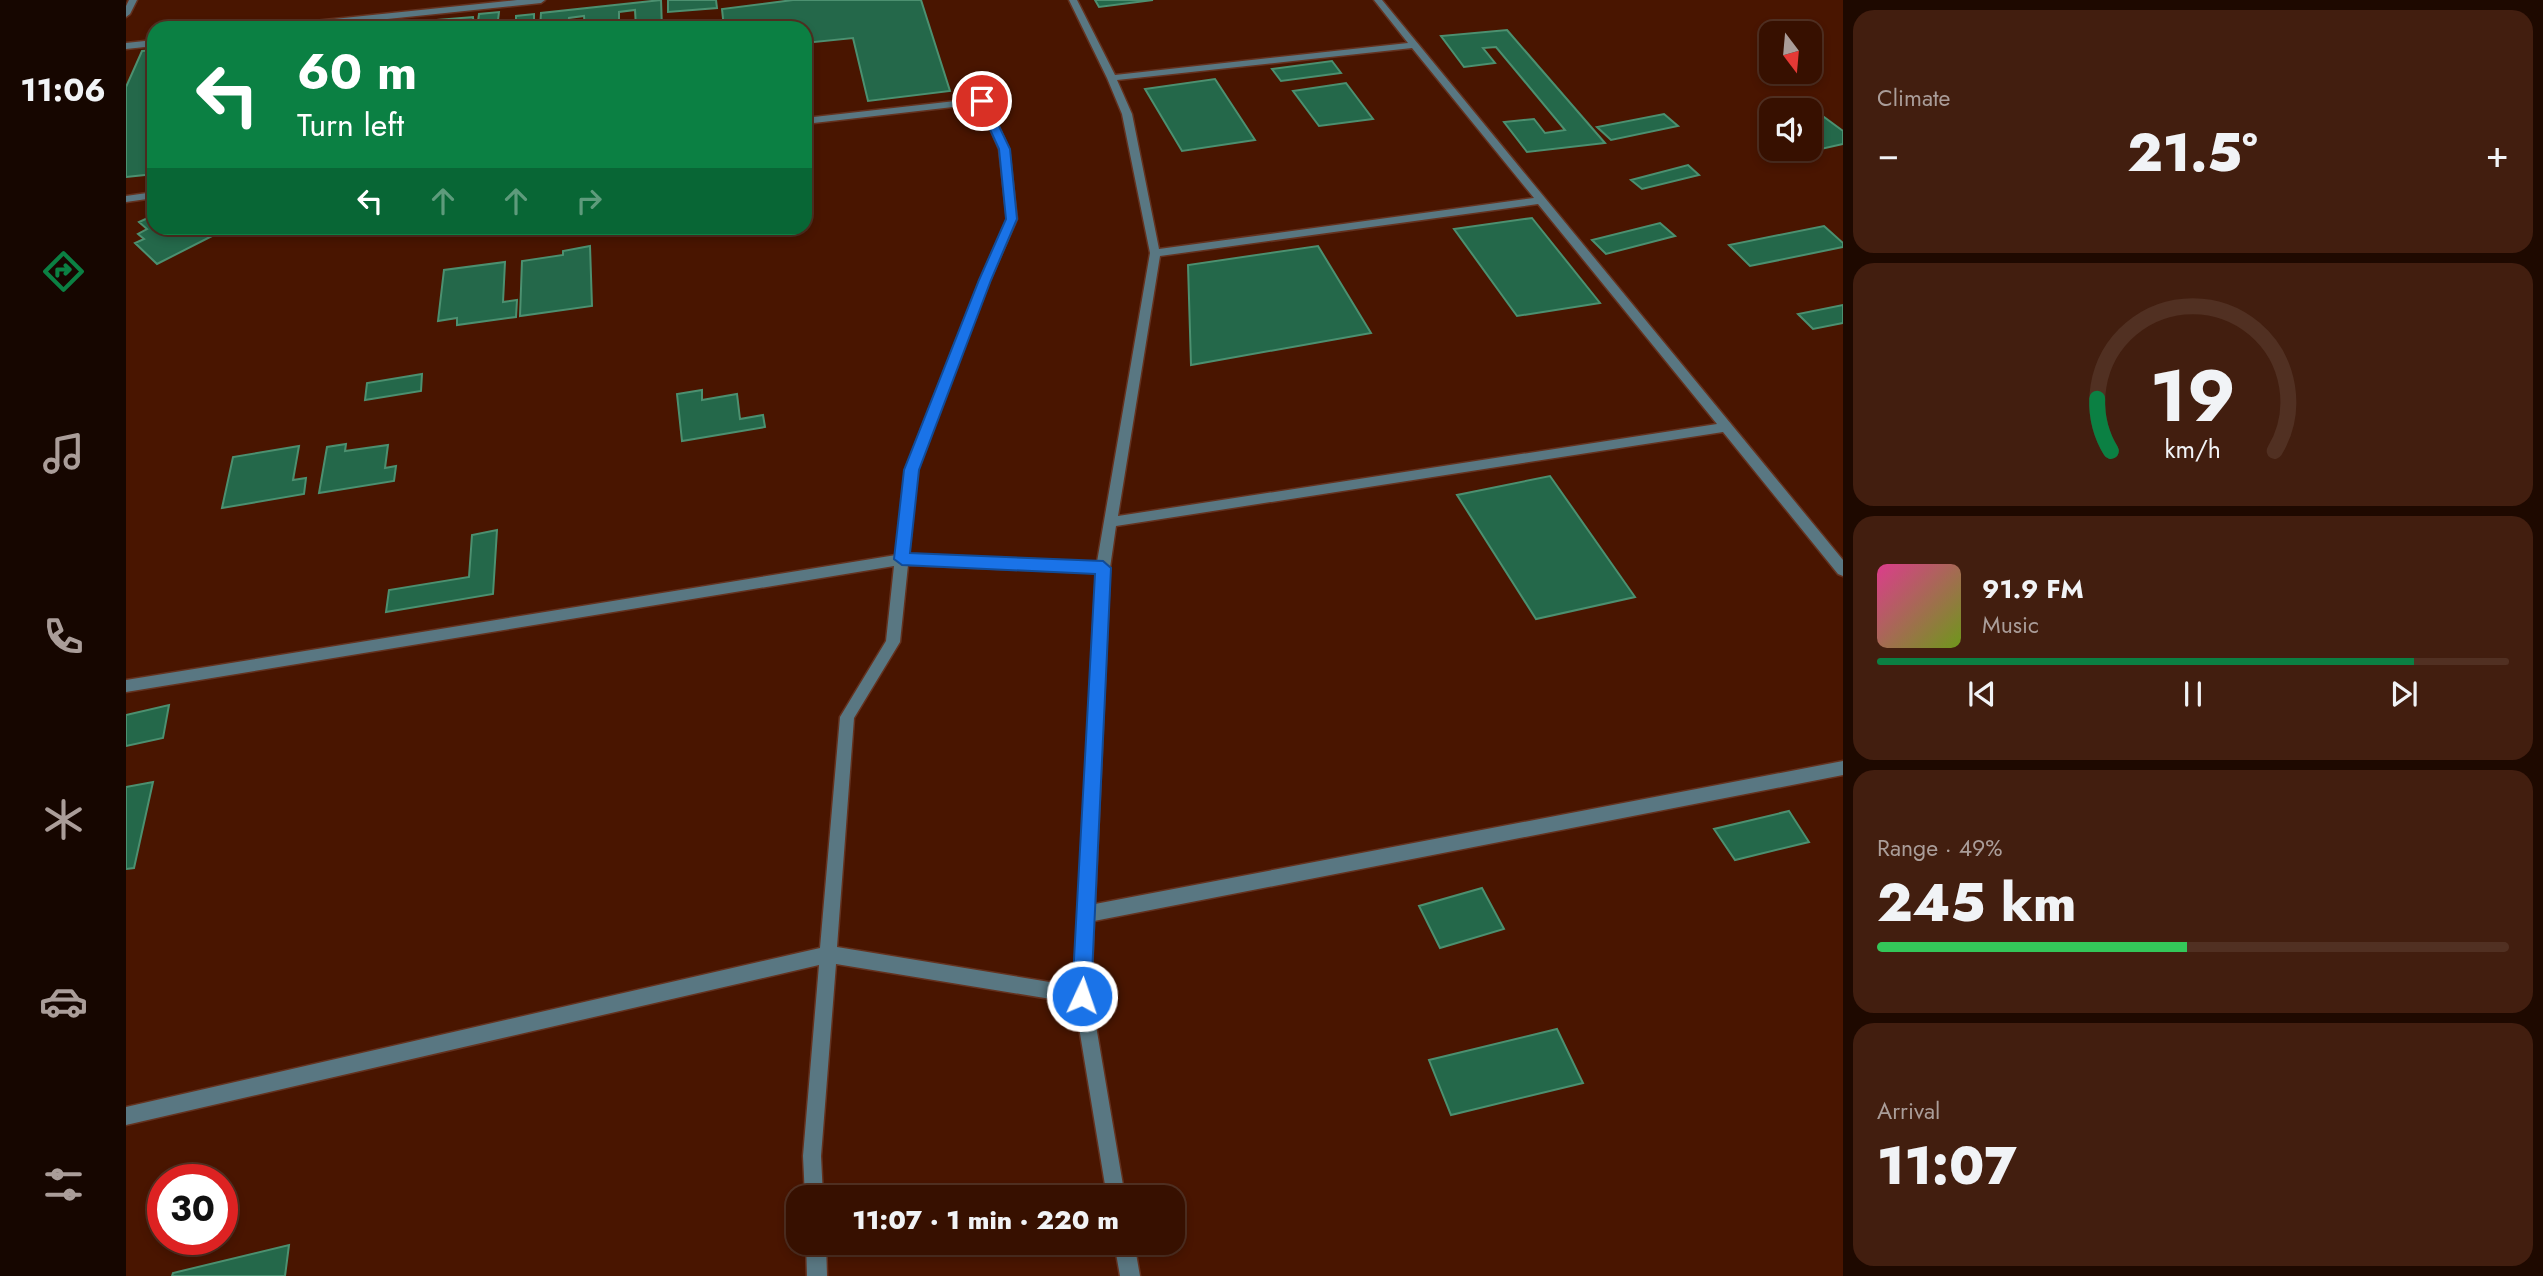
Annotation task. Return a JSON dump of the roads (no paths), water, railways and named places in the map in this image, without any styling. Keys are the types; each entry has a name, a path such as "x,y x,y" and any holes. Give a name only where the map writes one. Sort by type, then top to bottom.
{"street":[{"path":"126,14 133,0"},
{"path":"342,21 541,0"},
{"path":"1073,0 1127,114 1155,253 1103,568 1082,996 1114,1185"},
{"path":"1378,0 1843,570"},
{"path":"126,46 147,44"},
{"path":"1112,78 1415,45"},
{"path":"812,120 982,101 1004,149 1012,219 985,280 911,470 893,642 847,717 813,1156 814,1185"},
{"path":"126,199 147,196"},
{"path":"1155,253 1542,200"},
{"path":"1111,522 1727,427"},
{"path":"126,686 902,559 1103,568"},
{"path":"1086,914 1843,768"},
{"path":"126,1116 829,954 1082,996"},
{"path":"816,1255 817,1276"},
{"path":"1126,1255 1130,1276"}]}
